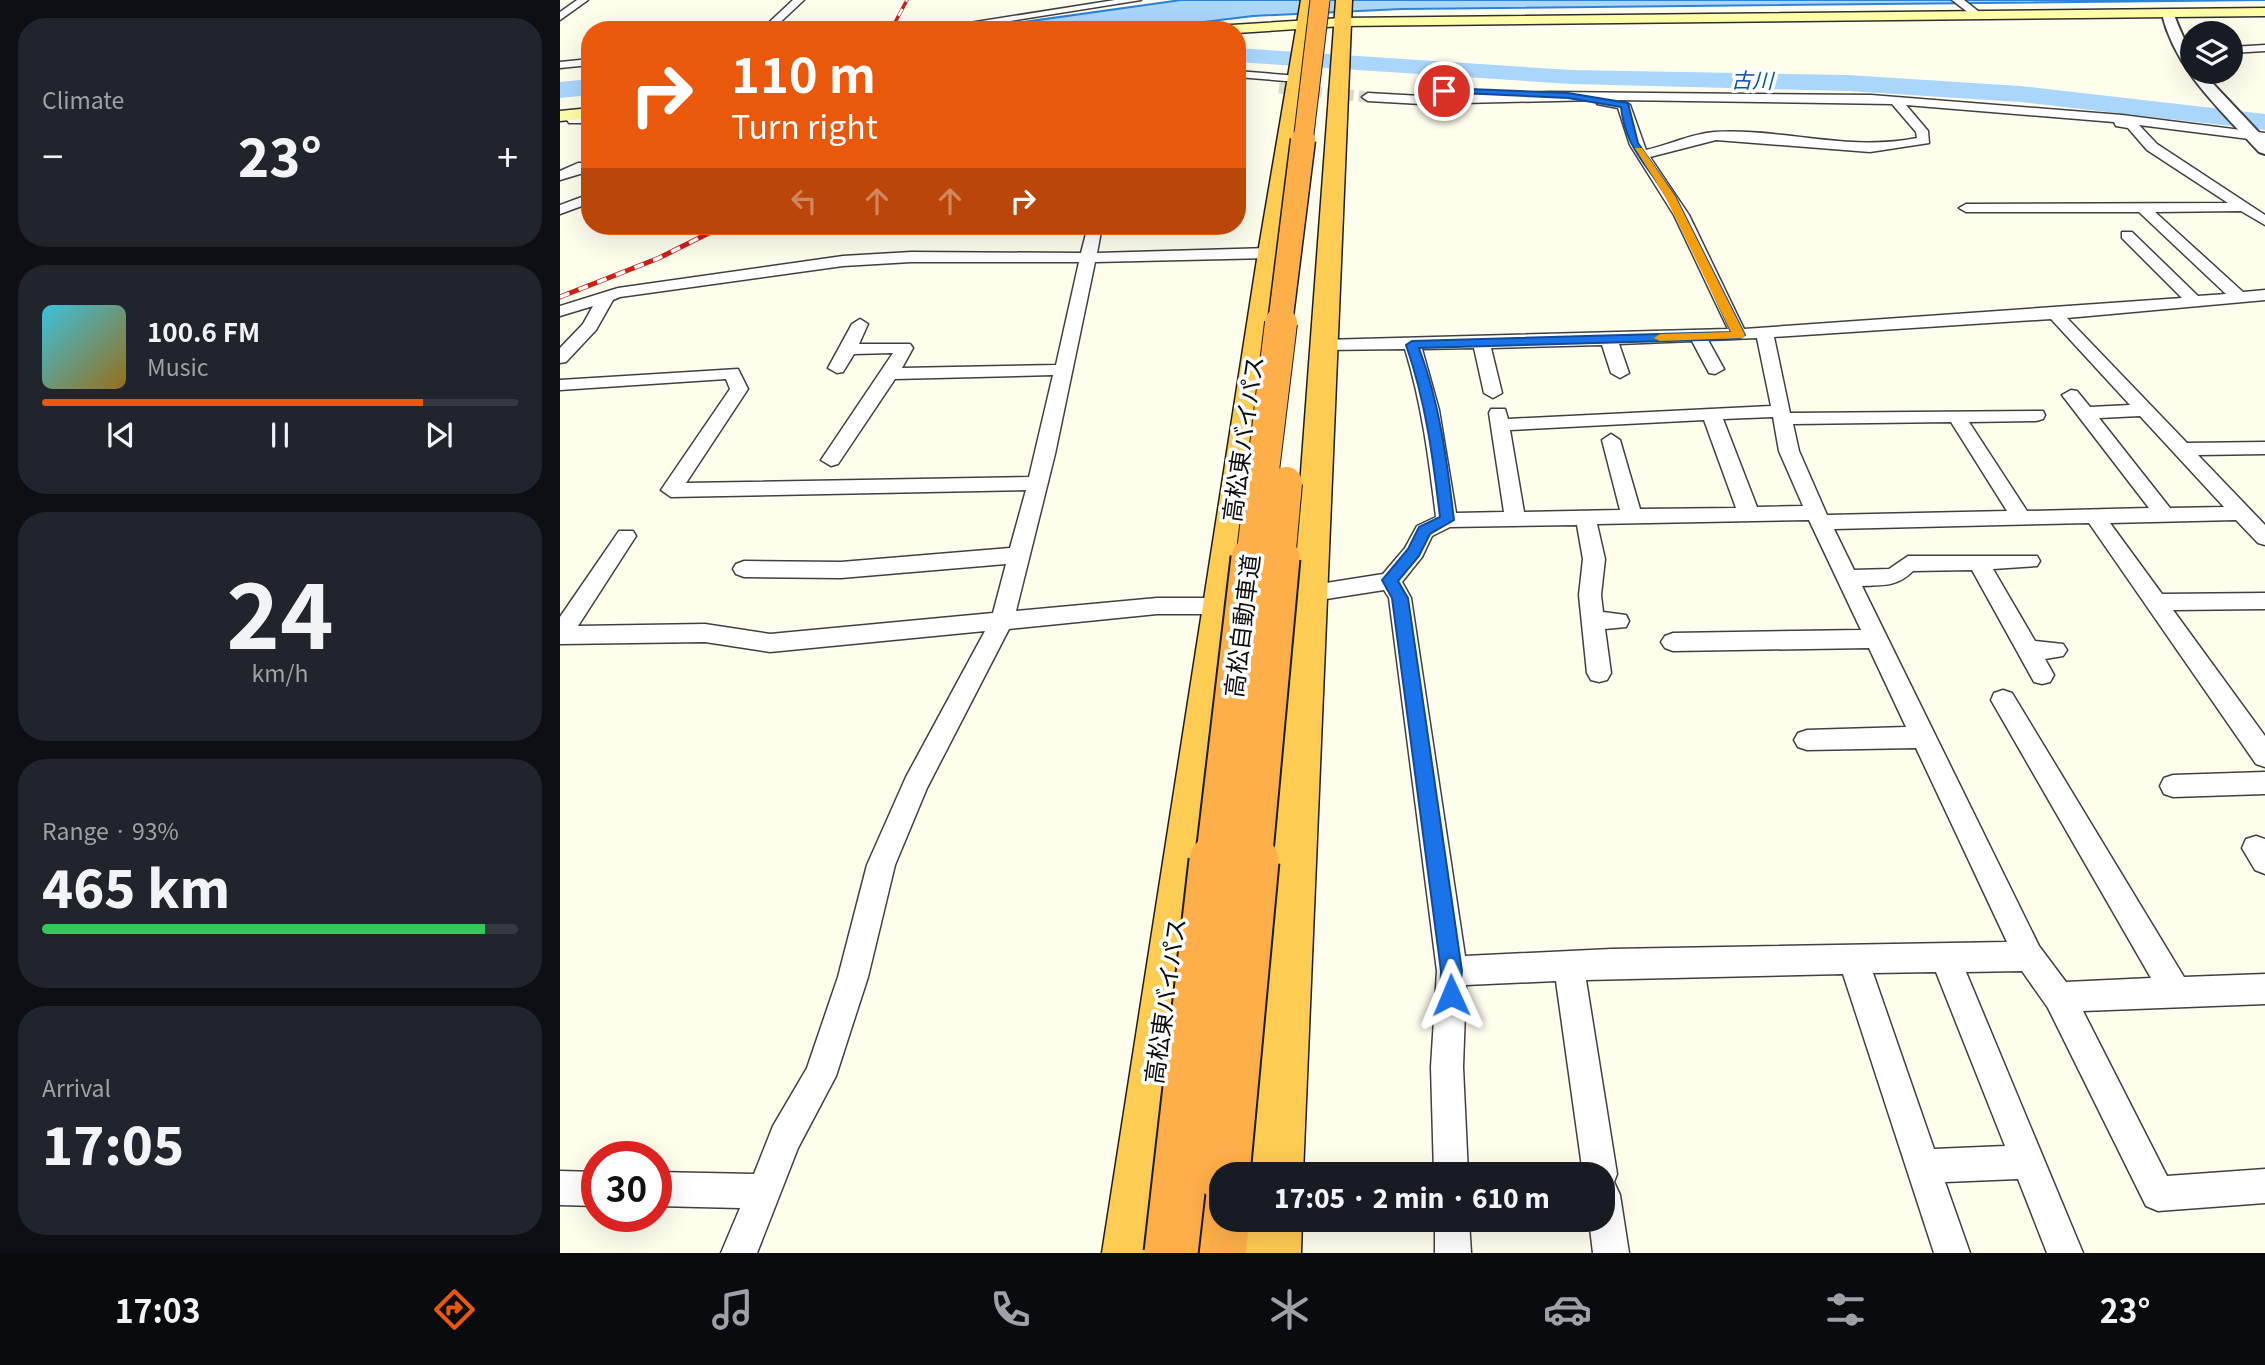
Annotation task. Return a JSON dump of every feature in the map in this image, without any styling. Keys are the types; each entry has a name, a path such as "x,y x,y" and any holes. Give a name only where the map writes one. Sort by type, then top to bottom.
{"highway":[{"name":"高松東バイパス","path":"1131,1253 1294,73 1325,10"},
{"path":"1277,1162 1323,345 1350,80 1325,10"},
{"name":"高松自動車道","path":"1224,1162 1325,10"},
{"name":"高松自動車道","path":"1171,1253 1234,698 1325,10"},
{"path":"1216,1253 1218,1232"},
{"path":"1272,1253 1273,1232"}],"main road":[{"path":"1246,24 1325,10 1975,14 2265,12"}],"street":[{"path":"560,17 583,0"},
{"path":"776,21 799,0"},
{"path":"992,21 1136,0"},
{"path":"1957,0 1975,14"},
{"path":"2168,14 2180,37"},
{"path":"2243,49 2265,48"},
{"path":"560,65 581,63"},
{"path":"1246,74 1294,73"},
{"path":"1246,81 1294,73"},
{"path":"1350,80 1421,100 1550,96 1846,99 1982,107 2254,135"},
{"path":"2205,84 2265,149"},
{"path":"1568,96 1625,105 1628,129 1657,181 1670,196 1739,335"},
{"path":"1846,99 1982,107"},
{"path":"1643,155 1690,139 1714,136 1788,138 1854,150 1898,147 1924,140 1922,131 1898,104"},
{"path":"2083,116 2132,125 2180,127"},
{"path":"2132,125 2152,147 2265,221"},
{"path":"560,176 581,167"},
{"path":"560,210 581,202"},
{"path":"1966,208 2244,207"},
{"path":"2143,208 2239,297"},
{"path":"740,1253 761,1191 785,1138 820,1076 853,977 881,865 921,773 1003,619 1038,483 1093,235"},
{"path":"2127,235 2193,301"},
{"path":"560,311 607,296 843,261 911,257 1270,253"},
{"path":"1323,345 1482,344 1765,334 2265,295"},
{"path":"560,358 590,326 607,296"},
{"path":"2054,313 2265,538"},
{"path":"837,368 860,324"},
{"path":"1765,334 1789,450 1819,518 2029,956 2059,997 2158,1194 2265,1186"},
{"path":"1699,337 1715,369"},
{"path":"1609,340 1620,373"},
{"path":"1482,344 1493,393"},
{"path":"1412,345 1426,383 1436,427 1447,520"},
{"path":"831,460 890,374 904,348 848,349"},
{"path":"890,374 1064,370"},
{"path":"560,385 732,373 739,389 671,490 807,490 1038,483"},
{"path":"2071,395 2165,515"},
{"path":"2085,412 2145,410"},
{"path":"1515,519 1499,419 2036,415"},
{"path":"1712,416 1749,514"},
{"path":"1956,416 2021,517"},
{"path":"1611,440 1632,518"},
{"path":"2182,449 2265,448"},
{"path":"1307,594 1390,580 1413,552 1424,531 1447,520 1749,514 1819,518 2095,517 2244,513"},
{"path":"2095,517 2265,756"},
{"path":"1586,519 1594,559 1590,595 1600,673"},
{"path":"626,536 560,635 705,633 770,643 1157,606 1221,606"},
{"path":"744,569 841,570 1020,555"},
{"path":"1847,578 1894,577 1908,564 2029,561"},
{"path":"1978,562 2042,675"},
{"path":"1390,580 1400,598 1452,971 1447,1067 1451,1162"},
{"path":"2156,602 2265,601"},
{"path":"1595,620 1618,621"},
{"path":"1673,642 1876,639"},
{"path":"2028,650 2055,650"},
{"path":"2003,700 2176,992"},
{"path":"1807,740 1923,737"},
{"path":"2173,786 2265,783"},
{"path":"1452,971 2029,956"},
{"path":"1946,959 2066,1253"},
{"path":"1854,962 1952,1253"},
{"path":"1569,966 1598,1162"},
{"path":"2059,997 2265,989"},
{"path":"1923,1166 2028,1162"},
{"path":"560,1188 581,1189"},
{"path":"672,1189 761,1191"},
{"path":"1452,1232 1453,1253"},
{"path":"1608,1232 1611,1253"}],"water":[{"path":"1181,0 2265,0 1401,9 1253,16 1212,21 1031,21"}],"waterway":[{"name":"古川","path":"1246,56 1571,77 1848,83 2020,94 2265,122"},
{"path":"560,90 581,88"}],"tunnel":[{"path":"1279,88 1368,97"}],"railway":[{"path":"896,21 907,0"},
{"path":"560,297 659,258 705,235"}],"slow traffic":[{"path":"1639,150 1648,161 1657,181 1670,196 1739,335 1660,338"}],"route":[{"path":"1444,91 1568,96 1625,105 1633,143 1670,196 1739,335 1412,345 1426,383 1436,427 1447,520 1424,531 1413,552 1390,580 1400,598 1452,971 1451,995"}]}
